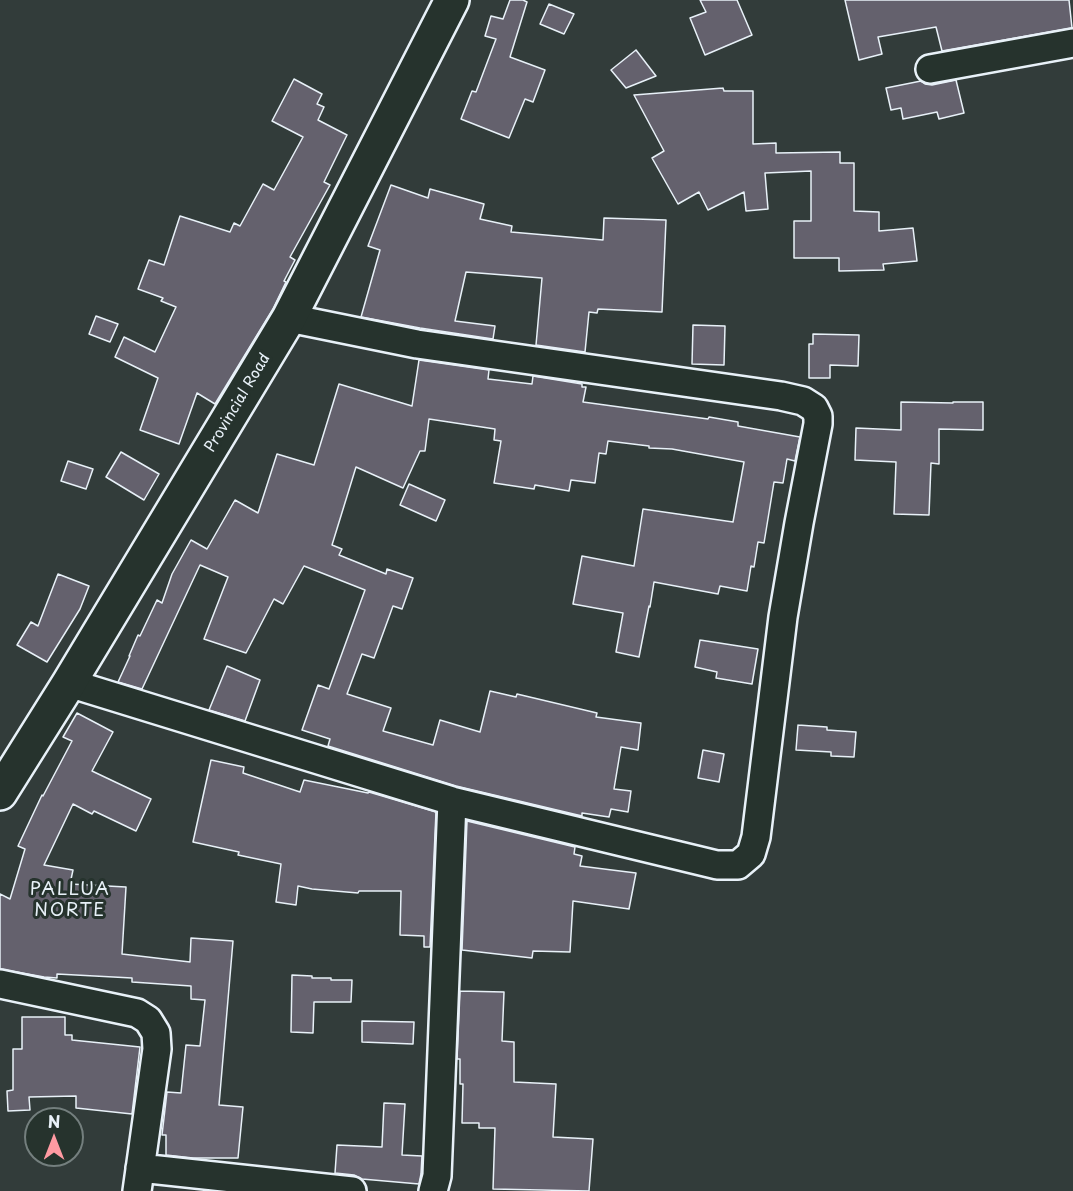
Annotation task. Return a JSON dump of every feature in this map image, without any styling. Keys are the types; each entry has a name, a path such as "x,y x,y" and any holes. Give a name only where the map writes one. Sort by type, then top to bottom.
{"main road":[{"name":"Provincial Road","path":"0,793 289,318 452,0"}],"street":[{"path":"930,69 1073,43"},
{"path":"69,683 452,801 717,866 738,865 751,854 756,837 783,617 818,424 818,416 814,408 803,401 781,396 417,344 289,318"},
{"path":"433,1191 437,1176 452,801"},
{"path":"0,984 137,1013 148,1020 156,1034 157,1049 139,1179 352,1191"}],"building":[{"path":"510,0 527,2 510,57 545,70 533,102 525,99 509,138 461,119 472,91 476,92 496,39 485,36 491,16 503,19"},
{"path":"700,0 737,0 752,35 705,55 690,18 706,12"},
{"path":"845,0 1069,0 1072,28 942,51 936,27 878,37 882,54 859,60"},
{"path":"549,4 574,14 564,34 540,24"},
{"path":"636,50 656,76 626,88 611,70"},
{"path":"294,79 322,94 317,104 324,107 318,120 347,135 324,182 330,185 290,257 295,260 273,309 215,404 197,393 179,444 140,430 158,378 115,357 124,337 155,352 176,307 161,301 163,298 138,289 149,260 164,265 180,216 230,232 234,223 240,226 263,184 274,190 303,137 272,121"},
{"path":"956,80 964,113 939,119 937,112 903,119 901,108 891,110 886,88 921,81 932,85"},
{"path":"723,88 724,91 753,91 753,144 776,143 776,153 840,152 840,163 854,163 854,211 879,212 879,231 913,228 917,261 883,264 884,270 839,271 839,258 794,258 794,221 811,221 811,171 765,173 768,209 746,211 744,192 708,210 699,192 678,204 652,158 664,151 634,95"},
{"path":"391,185 428,198 430,189 484,204 480,219 512,226 511,232 603,240 604,218 666,220 662,312 598,309 597,313 589,312 585,352 536,345 542,278 466,272 455,321 495,326 493,339 361,317 380,250 368,246"},
{"path":"96,316 118,324 110,342 89,334"},
{"path":"693,325 725,326 724,365 692,364"},
{"path":"813,334 859,335 858,366 830,365 830,378 809,378 809,344 813,344"},
{"path":"419,360 489,370 488,379 532,384 533,376 582,384 582,387 586,387 583,402 708,419 709,417 738,422 738,426 800,437 795,461 787,459 783,483 774,482 764,543 758,542 747,591 720,586 718,594 654,582 639,657 616,652 623,613 573,604 582,556 634,566 643,509 733,522 744,462 672,449 649,448 649,446 608,441 606,454 599,453 595,483 571,480 569,491 535,485 534,489 494,483 501,441 494,440 495,429 429,419 425,451 420,451 403,488 356,467 332,545 342,549 339,555 386,574 387,569 413,578 402,609 393,606 374,658 362,654 347,694 391,708 383,731 433,745 440,720 480,732 490,691 516,697 517,694 597,713 596,717 641,723 638,750 621,747 614,789 631,791 628,812 611,809 609,817 582,813 582,816 456,786 328,746 330,739 302,730 318,685 329,689 365,590 304,566 283,604 274,599 246,653 204,639 228,577 200,565 142,689 118,682 138,635 140,636 157,600 162,603 172,574 191,540 207,549 235,500 258,513 277,454 314,465 339,384 412,406"},
{"path":"901,402 983,402 983,430 939,429 939,464 931,463 929,515 894,514 896,462 855,460 856,428 901,430"},
{"path":"121,452 159,474 144,500 106,477"},
{"path":"68,461 93,469 86,489 61,481"},
{"path":"409,484 445,500 436,521 400,505"},
{"path":"58,574 89,586 80,609 47,662 17,645 31,622 38,626"},
{"path":"700,640 758,649 752,684 716,678 717,672 695,667"},
{"path":"227,666 260,680 245,721 209,710"},
{"path":"77,713 113,732 92,771 151,799 136,831 94,811 92,814 73,804 44,865 73,870 70,884 126,887 122,954 190,962 191,938 233,941 219,1105 243,1107 238,1158 193,1158 166,1155 166,1135 162,1135 167,1092 181,1093 186,1045 200,1046 205,1000 191,999 191,986 132,982 132,978 57,974 57,978 44,977 0,969 0,894 10,899 25,849 18,846 42,795 72,741 63,737"},
{"path":"798,725 856,732 854,757 831,756 831,752 796,750"},
{"path":"703,750 724,754 719,782 698,778"},
{"path":"211,760 244,767 243,773 300,792 304,780 369,792 436,812 430,947 424,947 424,936 400,935 401,891 359,891 358,893 298,886 296,905 276,902 281,864 193,842"},
{"path":"467,821 575,847 574,854 582,856 580,866 636,873 629,909 573,901 570,952 533,951 532,958 462,950"},
{"path":"292,975 352,980 351,1002 314,1002 313,1033 291,1032"},
{"path":"460,991 504,992 502,1041 514,1042 514,1082 556,1084 553,1137 593,1139 589,1191 493,1189 495,1128 479,1128 479,1123 462,1123 463,1084 460,1084 460,1059 457,1059"},
{"path":"22,1017 65,1017 65,1035 72,1035 72,1040 140,1047 132,1114 76,1107 76,1096 29,1097 30,1107 24,1107 24,1110 8,1111 7,1091 13,1090 13,1049 22,1049"},
{"path":"362,1021 414,1022 413,1044 362,1042"},
{"path":"384,1103 405,1104 402,1155 422,1156 419,1184 362,1179 354,1175 335,1173 337,1145 382,1147"}],"district":[{"name":"PALLUA NORTE","path":"70,900"}]}
